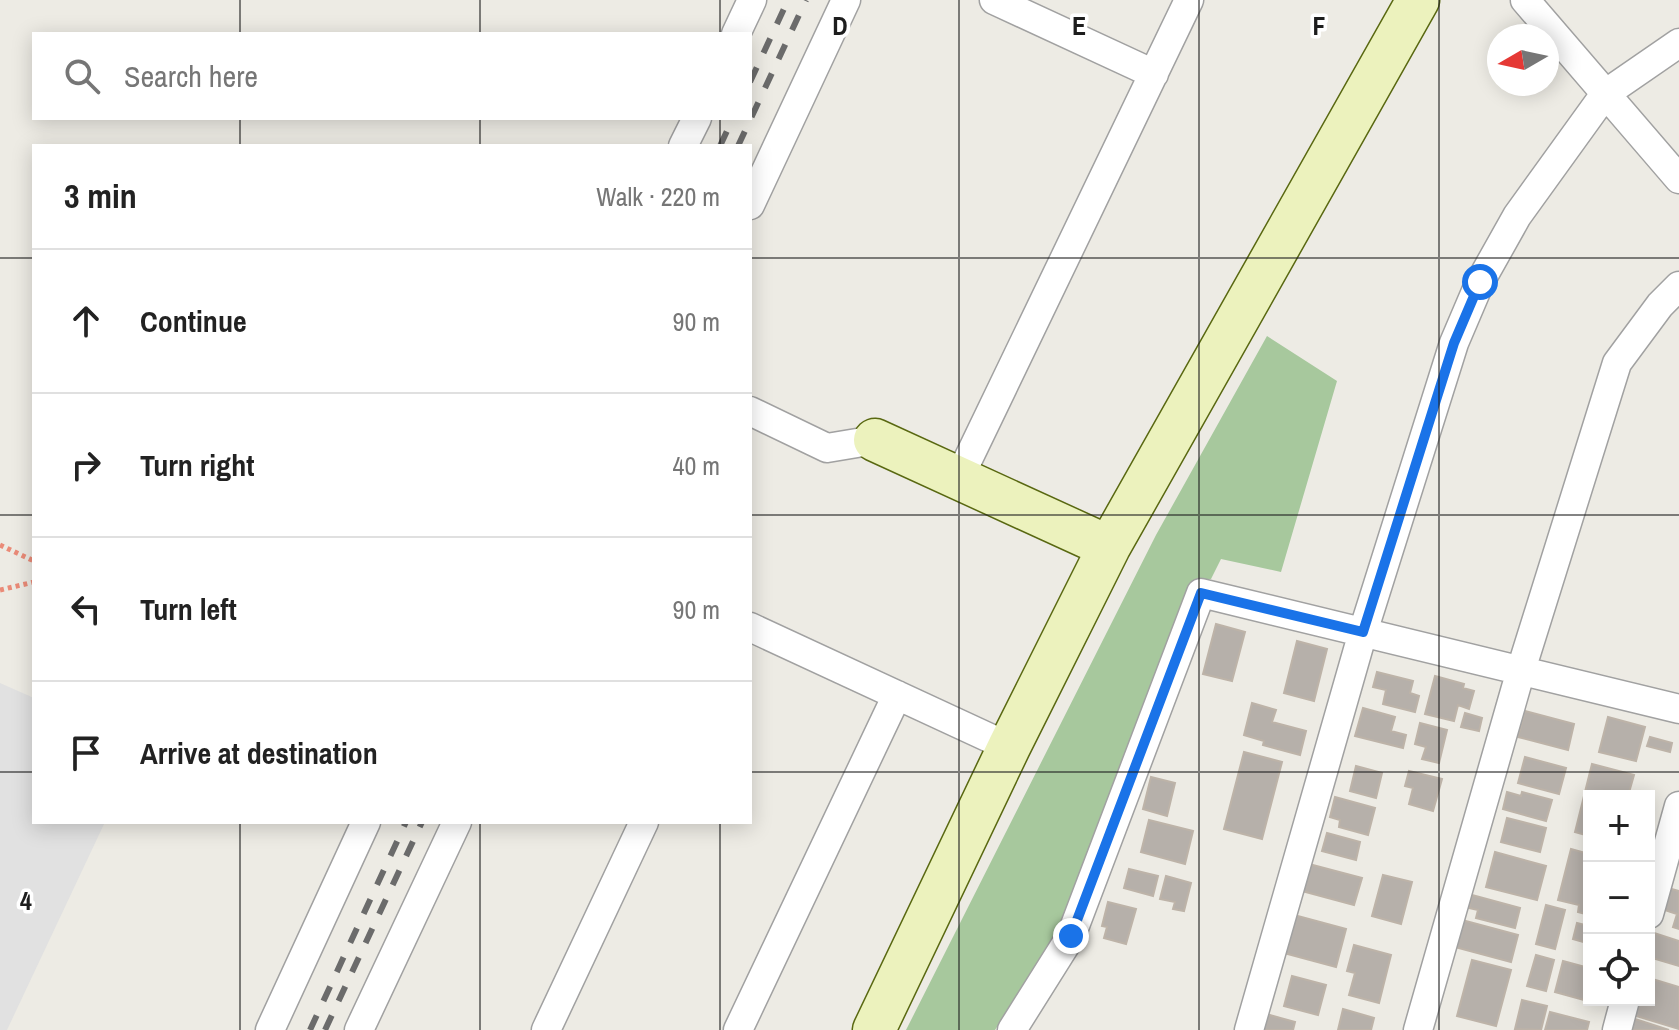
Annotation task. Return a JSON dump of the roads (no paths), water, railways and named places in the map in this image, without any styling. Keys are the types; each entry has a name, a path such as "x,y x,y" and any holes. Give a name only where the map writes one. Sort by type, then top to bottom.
{"street":[{"path":"737,32 752,0"},
{"path":"752,201 846,0"},
{"path":"994,0 1154,74"},
{"path":"959,478 1189,0"},
{"path":"874,1030 1009,747 1109,547 1418,0"},
{"path":"1525,0 1679,179"},
{"path":"1249,1030 1363,632 1454,343 1480,282 1517,216 1605,94 1679,43"},
{"path":"684,144 696,120"},
{"path":"1418,1030 1521,670 1617,363 1660,305 1679,286"},
{"path":"752,412 827,448 875,440 1109,547"},
{"path":"1012,1030 1071,936 1201,593 1679,709"},
{"path":"752,628 1009,747"},
{"path":"738,1030 897,695"},
{"path":"1655,892 1679,806"},
{"path":"270,1030 365,824"},
{"path":"359,1030 456,824"},
{"path":"546,1030 643,824"},
{"path":"1617,1030 1623,1006"}],"railway":[{"path":"752,78 788,0"},
{"path":"752,116 806,0"},
{"path":"721,144 732,120"},
{"path":"739,144 750,120"},
{"path":"310,1030 405,824"},
{"path":"325,1030 421,824"}]}
